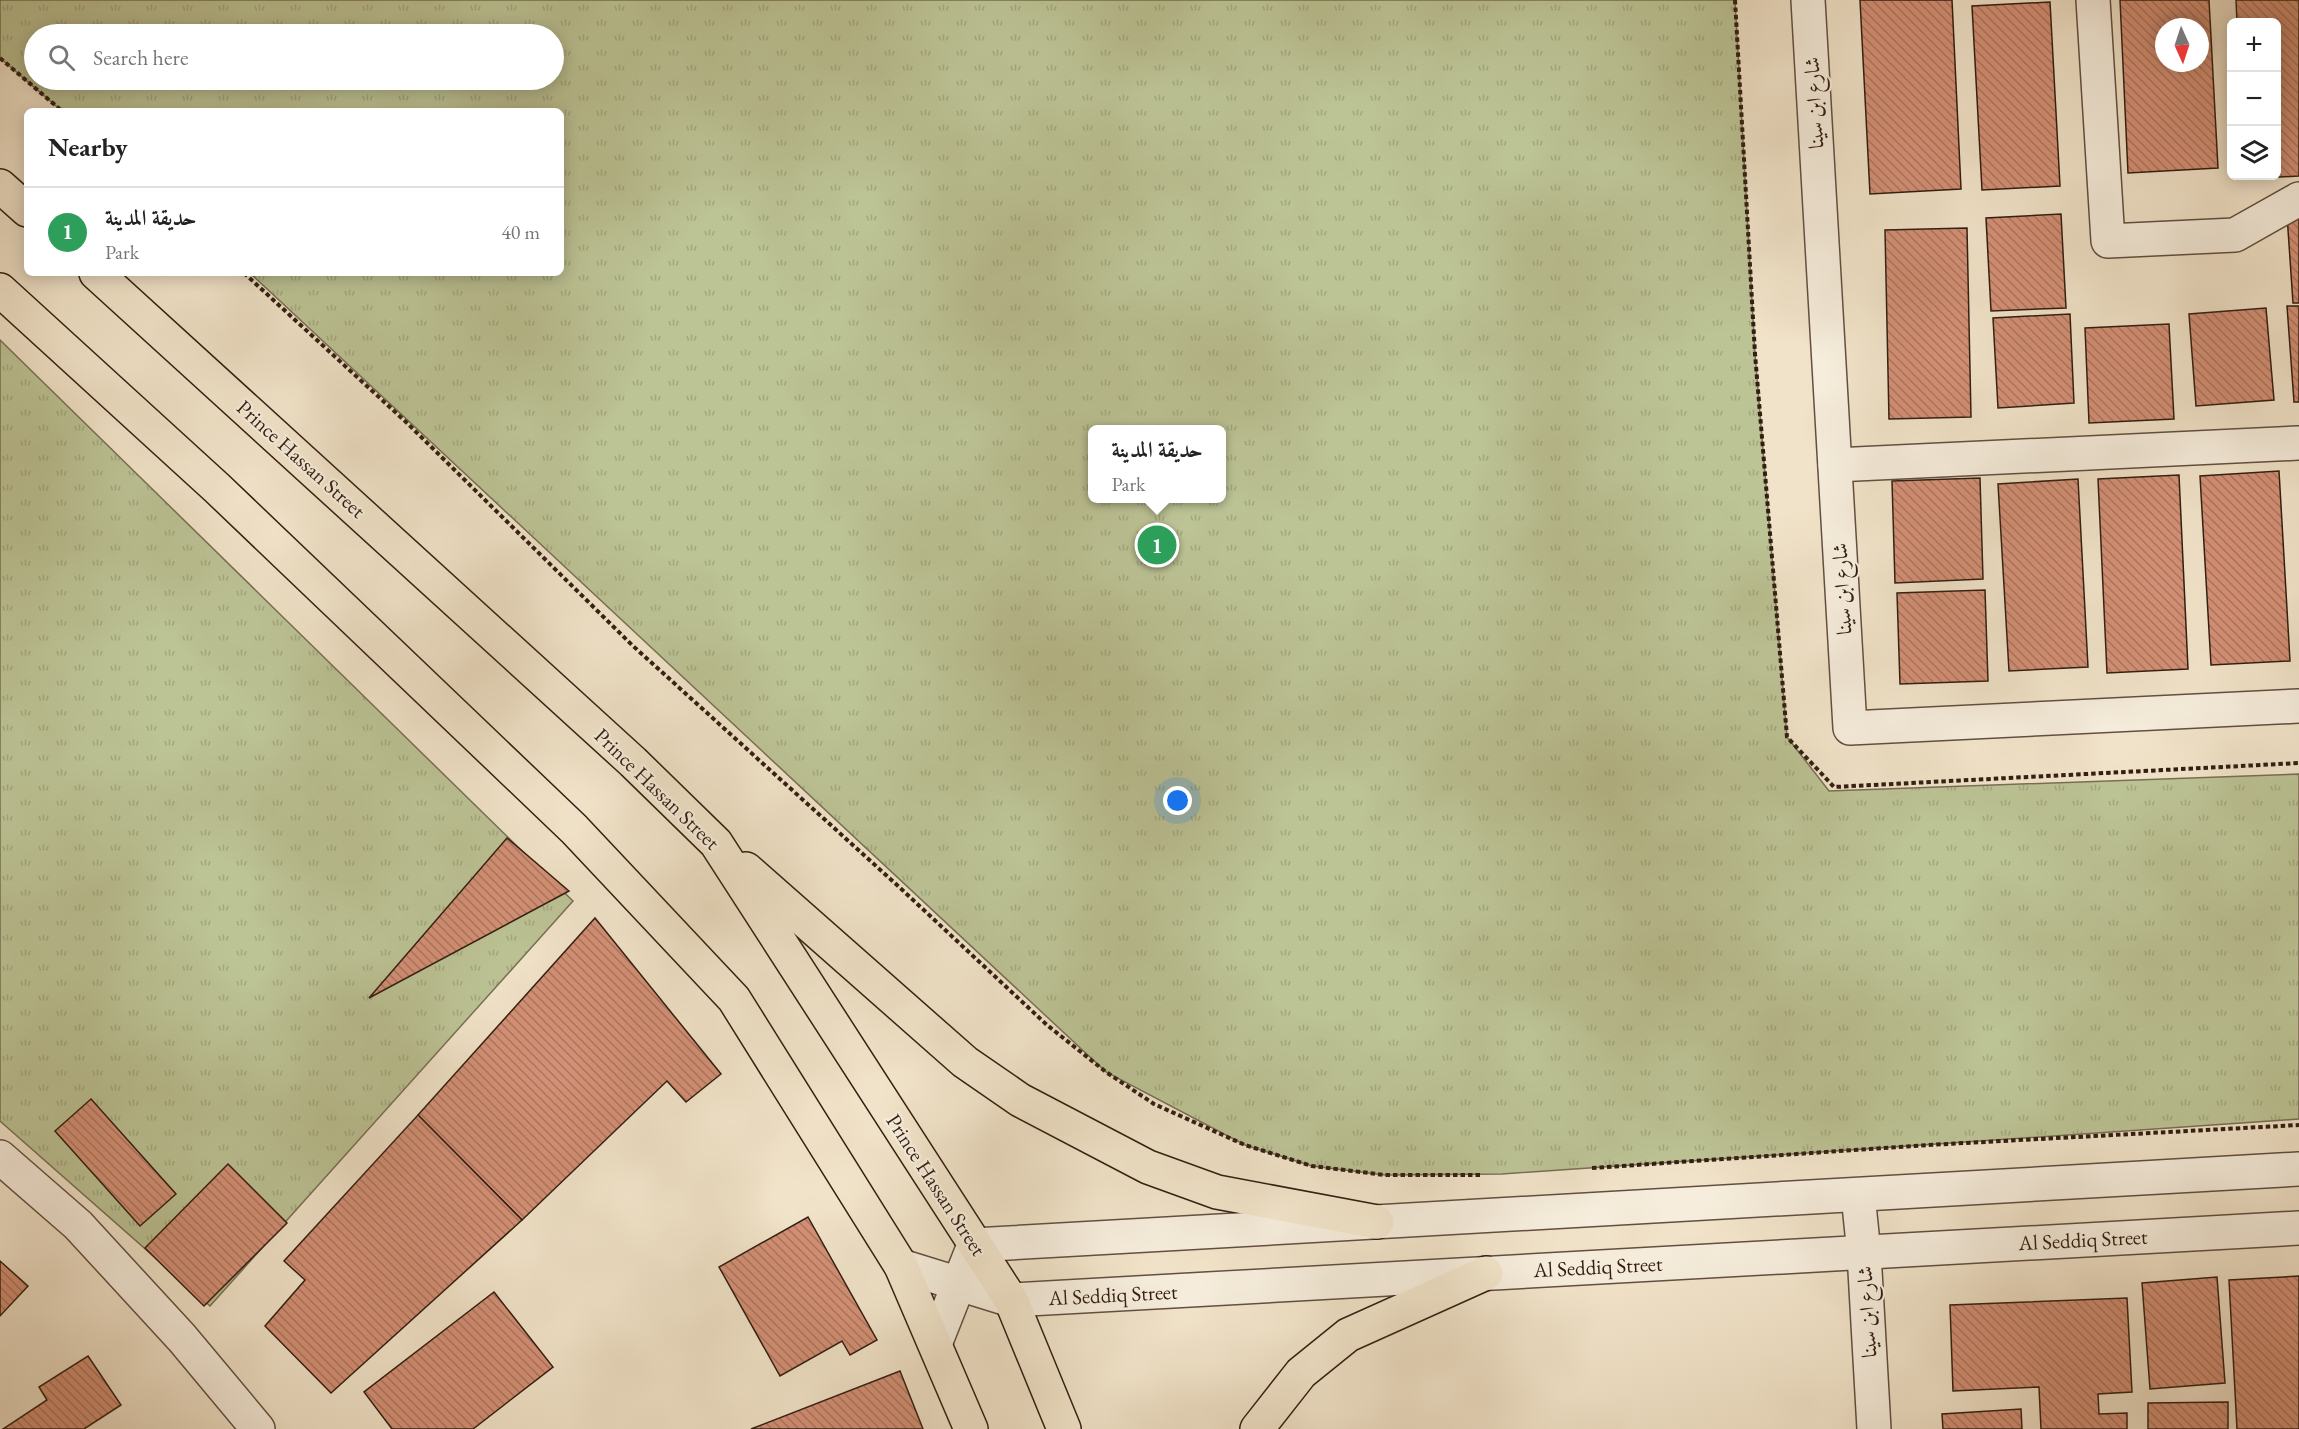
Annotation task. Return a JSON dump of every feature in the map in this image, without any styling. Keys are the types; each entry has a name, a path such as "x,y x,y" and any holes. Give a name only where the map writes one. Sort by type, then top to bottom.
{"main road":[{"path":"0,186 24,207"},
{"name":"Prince Hassan Street","path":"99,276 633,762 716,843 1011,1300 1064,1429"},
{"path":"0,290 217,488 574,829 734,999 902,1266 970,1429"},
{"path":"716,843 965,1062 1020,1100 1148,1167 1216,1191 1377,1222"},
{"path":"1257,1429 1301,1373 1348,1335 1486,1273"}],"street":[{"name":"شارع ابن سينا","path":"1808,0 1850,728 2299,706"},
{"path":"2093,0 2109,241 2235,235 2299,199"},
{"path":"1835,465 2299,443"},
{"path":"0,1157 78,1225 182,1338 258,1429"},
{"path":"935,1344 974,1245 2299,1169"},
{"name":"شارع ابن سينا","path":"1858,1195 1864,1253 1874,1429"},
{"name":"Al Seddiq Street","path":"902,1266 1011,1300 2299,1228"}],"path":[{"path":"0,58 24,79"},
{"path":"37,90 58,108"},
{"path":"247,276 406,422 632,645 897,885 1047,1025 1106,1071 1164,1108 1245,1145 1312,1166 1384,1175 1491,1174"},
{"path":"1586,1168 1928,1144 2299,1125"}],"green space":[{"path":"0,0 1735,0 1755,354 1787,737 1829,791 2299,774 2299,1119 1502,1174 1385,1175 1312,1166 1245,1145 1106,1072 253,276 564,276 564,108 58,108 37,90 564,90 564,24 24,24 24,79 0,58"},
{"path":"0,340 573,901 210,1306 0,1121"}],"building":[{"path":"1860,0 1952,0 1961,189 1870,194"},
{"path":"2120,0 2209,0 2218,168 2128,173"},
{"path":"2236,0 2299,0 2299,176 2281,177 2281,18 2237,18"},
{"path":"2050,2 2060,186 1982,190 1972,6"},
{"path":"2061,214 2066,308 1991,311 1986,218"},
{"path":"2299,214 2299,303 2293,303 2287,215"},
{"path":"1967,228 1971,417 1889,419 1885,230"},
{"path":"2287,306 2299,306 2299,402 2294,402"},
{"path":"2266,308 2274,400 2196,406 2189,314"},
{"path":"2070,314 2074,403 1998,408 1993,318"},
{"path":"2169,324 2174,419 2089,423 2085,328"},
{"path":"2279,471 2290,661 2211,665 2200,476"},
{"path":"2179,475 2188,669 2107,673 2098,479"},
{"path":"1980,478 1983,579 1895,583 1892,481"},
{"path":"2078,479 2088,667 2009,671 1998,484"},
{"path":"1985,590 1988,681 1900,684 1897,593"},
{"path":"507,838 569,891 369,998"},
{"path":"595,918 721,1074 686,1102 667,1081 522,1220 418,1115"},
{"path":"91,1099 176,1194 140,1226 55,1131"},
{"path":"418,1115 522,1220 331,1393 265,1326 305,1280 284,1261"},
{"path":"228,1164 287,1223 204,1306 145,1248"},
{"path":"808,1217 877,1340 850,1355 842,1341 780,1376 719,1267"},
{"path":"0,1261 28,1286 0,1316"},
{"path":"2299,1276 2299,1429 2237,1429 2229,1280"},
{"path":"2217,1277 2225,1383 2150,1389 2142,1283"},
{"path":"494,1292 553,1367 473,1429 392,1429 364,1392"},
{"path":"2127,1298 2132,1392 2098,1394 2099,1414 2127,1413 2127,1429 2041,1429 2039,1387 1953,1391 1950,1305"},
{"path":"88,1356 121,1405 84,1429 3,1429 47,1400 39,1387"},
{"path":"900,1371 923,1429 751,1429"},
{"path":"2228,1402 2228,1429 2148,1429 2148,1403"},
{"path":"2021,1409 2022,1429 1943,1429 1942,1414"}],"place":[{"name":"حديقة المدينة","path":"1157,545"}]}
